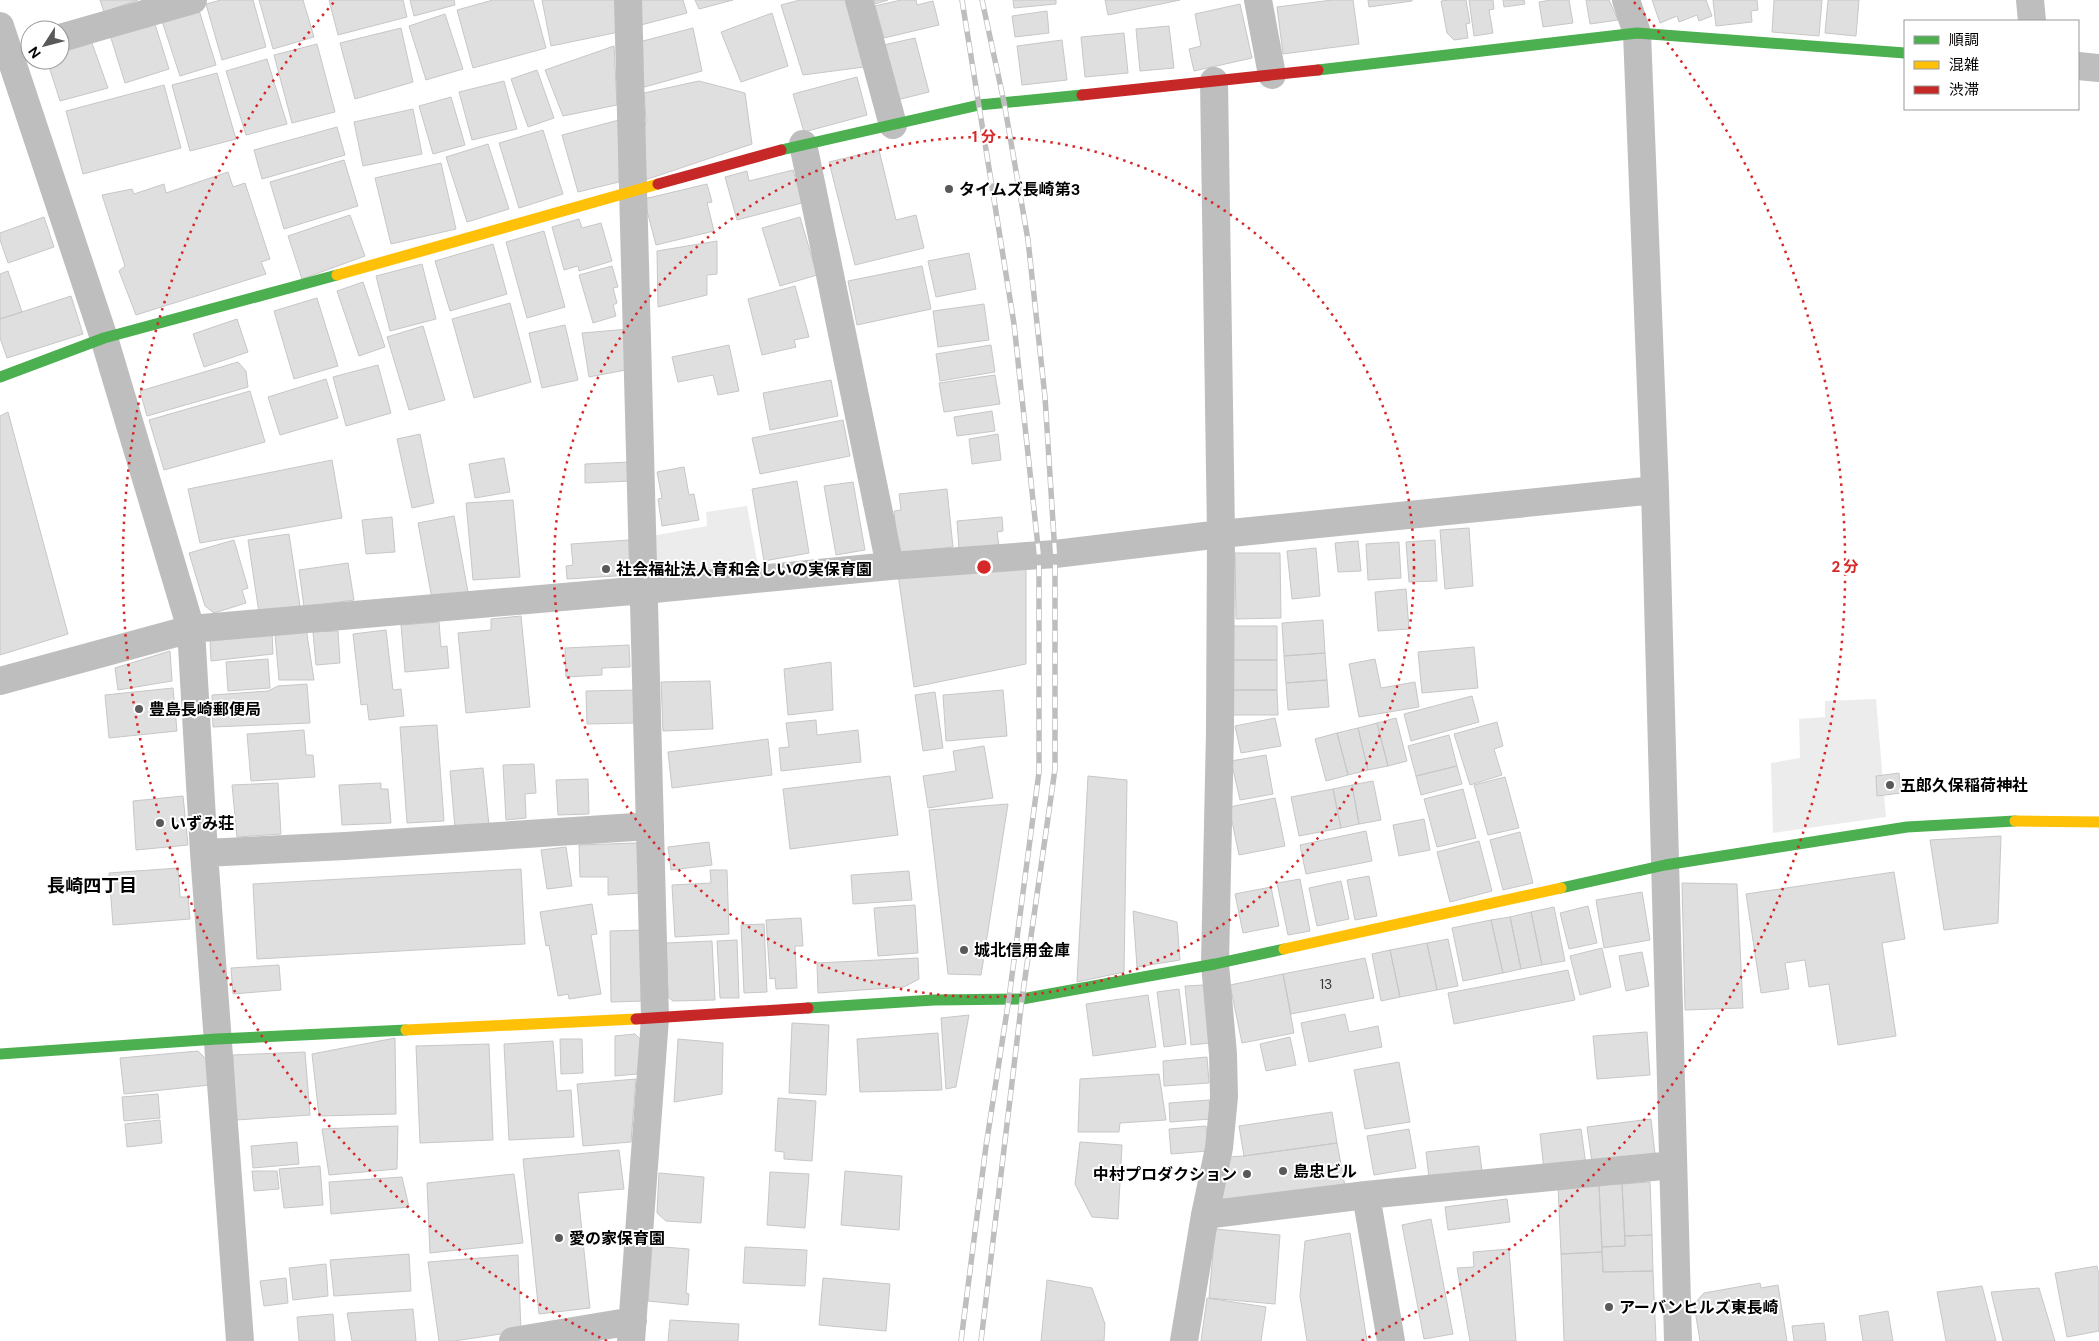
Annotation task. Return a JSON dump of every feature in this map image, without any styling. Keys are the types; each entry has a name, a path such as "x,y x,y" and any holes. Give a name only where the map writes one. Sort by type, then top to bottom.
{"street":[{"path":"70,35 193,0"},
{"path":"512,1341 632,1331 655,1018 628,0"},
{"path":"859,0 893,124"},
{"path":"1258,0 1272,75"},
{"path":"1626,0 1637,33 1655,490 1678,1341"},
{"path":"2030,0 2032,20"},
{"path":"0,26 13,51 104,338 191,628 204,853 240,1341"},
{"path":"0,377 104,338 382,263 632,191 803,144 979,105 1272,75 1637,33 1904,53"},
{"path":"2079,66 2099,68"},
{"path":"1184,1341 1204,1215 1219,1148 1224,1097 1223,1054 1215,964 1220,741 1221,534 1214,81"},
{"path":"803,144 890,566"},
{"path":"0,681 191,628 644,590 890,566 1054,554 1221,534 1655,490"},
{"path":"0,1054 217,1039 655,1018 934,1000 1022,999 1215,964 1665,865 1908,827 2018,821 2099,822"},
{"path":"204,853 345,846 650,826"},
{"path":"1204,1215 1366,1195 1673,1164"},
{"path":"1366,1195 1391,1341"}],"shaded area":[{"path":"747,506 758,566 658,579 652,573 651,536 707,526 706,512"},
{"path":"1876,699 1886,817 1773,833 1771,763 1800,758 1799,719 1825,717 1825,701"}],"building":[{"path":"100,0 138,0 104,12"},
{"path":"221,0 253,0 266,47 222,60 206,4"},
{"path":"259,0 303,0 314,37 273,49"},
{"path":"329,0 403,0 407,17 338,35"},
{"path":"410,0 454,0 455,5 414,16"},
{"path":"493,0 533,0 546,48 473,68 457,10"},
{"path":"542,0 618,0 624,31 551,46"},
{"path":"639,0 683,0 687,13 637,26"},
{"path":"695,0 733,0 699,9"},
{"path":"800,0 849,0 864,67 803,75 781,5"},
{"path":"874,0 888,0 875,4"},
{"path":"901,0 916,0 917,5 933,1 939,25 884,38 875,6"},
{"path":"1013,0 1056,0 1056,4 1014,8"},
{"path":"1105,0 1180,0 1108,15"},
{"path":"1332,0 1353,0 1359,44 1283,54 1277,7"},
{"path":"1368,0 1412,0 1412,1 1369,7"},
{"path":"1466,0 1470,23 1466,24 1468,38 1454,40 1447,33 1441,1"},
{"path":"1469,0 1493,0 1494,9 1489,10 1493,33 1474,36"},
{"path":"1503,0 1524,0 1525,4 1504,7"},
{"path":"1569,0 1573,23 1543,27 1539,2"},
{"path":"1586,0 1609,0 1618,20 1590,24"},
{"path":"1652,0 1706,0 1712,16 1699,21 1697,15 1679,22 1677,16 1660,23"},
{"path":"1713,0 1757,0 1758,10 1751,11 1752,22 1716,26"},
{"path":"1774,0 1822,0 1819,36 1772,32"},
{"path":"1828,0 1859,0 1856,36 1825,33"},
{"path":"1240,4 1252,58 1194,71 1189,49 1201,46 1195,14"},
{"path":"198,7 216,65 180,76 161,18"},
{"path":"1047,11 1049,33 1015,37 1012,16"},
{"path":"772,13 788,66 741,82 721,32"},
{"path":"445,14 463,69 426,80 409,26"},
{"path":"154,21 169,69 125,83 110,35"},
{"path":"1169,26 1174,68 1140,71 1136,29"},
{"path":"401,28 413,82 355,99 340,43"},
{"path":"693,28 702,71 641,88 639,42"},
{"path":"1124,33 1128,73 1085,77 1081,37"},
{"path":"915,38 929,92 893,101 879,46"},
{"path":"1062,40 1067,80 1022,85 1017,46"},
{"path":"92,43 108,88 60,101 50,70 70,70 70,50"},
{"path":"317,44 335,112 292,123 274,55"},
{"path":"614,46 617,105 563,116 545,70"},
{"path":"267,59 287,124 246,135 226,71"},
{"path":"537,70 554,118 528,127 511,79"},
{"path":"217,73 236,139 190,151 172,85"},
{"path":"857,77 867,115 804,132 793,94"},
{"path":"504,81 517,129 472,140 459,92"},
{"path":"699,81 745,93 752,144 645,180 644,130 646,121 644,93"},
{"path":"164,85 181,148 83,174 66,111"},
{"path":"451,97 465,145 433,154 419,106"},
{"path":"413,109 422,154 363,166 354,122"},
{"path":"619,120 619,182 578,192 562,135"},
{"path":"337,127 345,155 262,179 254,150"},
{"path":"543,130 563,194 519,208 499,143"},
{"path":"488,144 509,209 467,222 446,157"},
{"path":"879,150 896,220 916,215 924,248 855,265 829,162"},
{"path":"344,160 358,206 284,229 270,182"},
{"path":"441,163 456,229 391,244 375,178"},
{"path":"793,170 802,203 737,220 725,177 747,171 749,181"},
{"path":"228,172 233,187 245,183 270,259 261,262 266,274 136,315 119,271 125,266 102,195 132,189 134,194 164,184 166,193"},
{"path":"707,184 712,202 707,203 714,231 656,245 644,199"},
{"path":"350,215 365,256 302,279 288,236"},
{"path":"44,217 54,247 8,263 0,240 0,233"},
{"path":"800,217 817,275 780,286 762,228"},
{"path":"579,219 582,228 601,223 612,261 579,271 578,266 564,270 552,227"},
{"path":"544,231 565,307 527,318 506,242"},
{"path":"717,241 717,274 707,275 707,295 658,307 657,251"},
{"path":"493,244 507,294 450,311 435,261"},
{"path":"969,253 976,289 936,297 928,261"},
{"path":"422,264 436,319 390,331 376,276"},
{"path":"612,266 618,287 613,288 617,303 613,305 616,316 593,323 579,275"},
{"path":"922,266 931,309 857,325 848,281"},
{"path":"8,271 22,312 0,319 0,274"},
{"path":"363,282 385,347 359,356 337,291"},
{"path":"795,286 809,337 794,340 796,347 762,355 748,299"},
{"path":"71,296 83,334 7,358 0,338 0,319"},
{"path":"317,298 338,366 294,379 274,311"},
{"path":"510,303 531,382 474,398 452,319"},
{"path":"984,304 989,340 938,347 933,311"},
{"path":"237,319 248,352 204,367 193,334"},
{"path":"565,325 578,380 542,388 529,333"},
{"path":"423,326 445,400 409,410 387,337"},
{"path":"629,329 631,369 589,377 582,333"},
{"path":"729,345 739,391 718,395 713,375 678,382 672,357"},
{"path":"991,345 995,372 940,381 936,354"},
{"path":"238,362 246,371 248,387 147,416 140,391"},
{"path":"378,365 391,413 346,426 333,377"},
{"path":"995,375 1000,404 944,412 939,383"},
{"path":"326,379 338,418 280,435 268,397"},
{"path":"831,380 838,416 770,430 763,393"},
{"path":"250,391 265,442 164,470 149,420"},
{"path":"992,411 995,431 957,436 954,417"},
{"path":"8,412 68,634 0,655 0,416"},
{"path":"843,420 850,456 760,474 752,438"},
{"path":"420,434 434,503 412,508 397,439"},
{"path":"998,434 1001,460 972,464 969,439"},
{"path":"504,458 510,492 475,498 469,464"},
{"path":"332,460 342,518 200,543 188,489"},
{"path":"630,462 631,481 585,483 585,464"},
{"path":"684,467 689,495 694,494 699,520 662,526 658,499 662,498 657,472"},
{"path":"797,481 809,553 764,561 752,489"},
{"path":"853,482 865,550 836,555 824,486"},
{"path":"947,489 953,547 898,553 894,511 901,510 899,494"},
{"path":"513,500 520,577 473,580 466,503"},
{"path":"454,516 468,592 432,599 418,523"},
{"path":"392,517 395,552 366,554 362,520"},
{"path":"1002,517 1003,531 997,532 999,546 959,549 957,521"},
{"path":"1469,528 1473,586 1445,589 1440,530"},
{"path":"289,534 300,606 259,613 248,540"},
{"path":"234,540 248,588 242,590 246,603 214,613 205,606 189,553"},
{"path":"629,540 631,575 567,579 566,566 573,565 571,544"},
{"path":"1435,540 1437,581 1409,582 1406,542"},
{"path":"1358,541 1361,571 1338,572 1335,543"},
{"path":"1399,542 1401,578 1368,580 1366,544"},
{"path":"1316,548 1320,596 1292,599 1287,551"},
{"path":"1235,553 1280,553 1281,618 1236,619"},
{"path":"348,563 354,600 304,607 299,570"},
{"path":"1026,566 1026,664 914,687 898,574"},
{"path":"1406,589 1409,629 1378,631 1375,592"},
{"path":"521,616 530,707 466,713 458,633 491,630 491,619"},
{"path":"1323,620 1325,653 1284,656 1282,623"},
{"path":"439,622 441,647 447,646 449,668 405,672 401,625"},
{"path":"1232,626 1277,626 1277,660 1232,660"},
{"path":"306,628 314,680 279,680 275,635"},
{"path":"386,630 393,690 401,689 404,716 369,720 367,704 361,705 353,634"},
{"path":"338,631 340,663 316,665 313,632"},
{"path":"272,632 273,654 211,661 210,639"},
{"path":"629,645 630,667 602,668 602,675 566,677 565,648"},
{"path":"1474,647 1478,688 1422,693 1418,652"},
{"path":"170,651 172,681 118,690 115,668"},
{"path":"1325,653 1327,680 1286,683 1284,656"},
{"path":"268,659 270,688 228,691 226,662"},
{"path":"1375,659 1381,688 1415,682 1419,707 1359,717 1349,664"},
{"path":"1232,660 1277,660 1277,690 1233,690"},
{"path":"831,662 833,710 788,715 784,669"},
{"path":"1327,680 1329,707 1288,710 1286,683"},
{"path":"710,681 713,729 663,731 661,682"},
{"path":"307,684 310,723 213,727 212,695 268,691 278,686"},
{"path":"173,688 177,731 109,738 105,695"},
{"path":"636,690 636,723 587,724 586,691"},
{"path":"1003,690 1007,736 946,741 943,695"},
{"path":"1233,690 1277,690 1278,715 1233,715"},
{"path":"935,692 943,748 923,751 915,695"},
{"path":"1472,696 1479,722 1411,741 1404,714"},
{"path":"1275,718 1281,746 1241,753 1235,726"},
{"path":"1396,718 1407,761 1388,766 1377,723"},
{"path":"816,720 817,735 858,730 861,762 781,771 779,748 789,747 786,723"},
{"path":"1497,722 1503,746 1494,749 1502,775 1470,785 1454,734"},
{"path":"1377,723 1388,766 1368,770 1358,728"},
{"path":"437,725 444,821 407,823 400,727"},
{"path":"1358,728 1368,770 1348,775 1337,733"},
{"path":"304,730 306,755 313,755 315,777 251,781 247,734"},
{"path":"1337,733 1348,775 1326,781 1315,739"},
{"path":"1449,735 1457,766 1416,776 1408,746"},
{"path":"768,739 772,775 672,788 668,752"},
{"path":"984,746 993,798 928,808 923,776 956,771 953,751"},
{"path":"1266,755 1273,794 1240,800 1231,761"},
{"path":"534,764 536,793 525,794 526,818 506,820 503,765"},
{"path":"1457,766 1462,784 1421,795 1416,776"},
{"path":"483,768 489,825 455,828 450,771"},
{"path":"1899,773 1901,793 1877,796 1876,776"},
{"path":"890,776 898,835 790,849 783,789"},
{"path":"1088,776 1127,780 1124,972 1077,982"},
{"path":"1505,777 1519,828 1488,835 1474,785"},
{"path":"588,779 589,814 558,815 556,780"},
{"path":"1373,781 1381,820 1359,824 1352,785"},
{"path":"278,783 281,834 237,837 232,785"},
{"path":"381,783 381,789 388,789 391,823 342,825 339,785"},
{"path":"1352,785 1359,824 1341,828 1333,789"},
{"path":"1333,789 1341,828 1299,836 1291,797"},
{"path":"1463,789 1476,838 1437,847 1424,799"},
{"name":"いずみ荘","path":"183,796 188,845 136,850 133,801"},
{"path":"1275,798 1285,846 1239,855 1229,807"},
{"path":"1008,804 981,975 948,974 929,810"},
{"path":"1424,819 1430,850 1399,856 1393,825"},
{"path":"1366,831 1372,861 1306,874 1300,845"},
{"path":"1520,832 1533,883 1503,890 1490,840"},
{"path":"2001,836 1998,923 1944,930 1930,840"},
{"path":"1479,841 1492,891 1450,902 1437,852"},
{"path":"709,842 712,865 671,870 668,847"},
{"path":"637,843 640,893 608,895 608,877 580,877 579,845"},
{"path":"566,847 572,886 547,889 541,850"},
{"path":"178,868 180,897 188,897 190,919 113,925 109,873"},
{"path":"521,869 525,944 257,959 253,884"},
{"path":"710,870 727,870 729,934 675,937 672,885 711,883"},
{"path":"909,871 912,900 853,904 851,875"},
{"path":"1894,872 1905,939 1882,943 1896,1036 1838,1045 1829,984 1809,987 1805,960 1785,963 1789,989 1761,993 1746,894"},
{"path":"1369,876 1377,916 1355,920 1347,880"},
{"path":"1300,879 1310,931 1288,935 1277,883"},
{"path":"1341,881 1349,919 1317,926 1309,888"},
{"path":"1682,883 1737,884 1743,1008 1685,1010"},
{"path":"1271,887 1279,926 1243,933 1235,894"},
{"path":"1642,892 1650,940 1604,948 1596,900"},
{"path":"592,904 597,934 591,935 601,994 569,999 568,994 558,996 549,945 546,946 540,912"},
{"path":"915,905 918,953 878,956 874,908"},
{"path":"1588,906 1597,943 1569,949 1560,913"},
{"path":"1554,907 1565,961 1542,965 1531,912"},
{"path":"1133,911 1177,922 1180,960 1137,967"},
{"path":"1531,912 1542,965 1521,969 1510,917"},
{"path":"1510,917 1521,969 1503,973 1491,920"},
{"path":"801,918 803,946 795,946 797,988 776,989 775,978 770,979 766,920"},
{"path":"1491,920 1503,973 1463,981 1452,928"},
{"path":"764,924 767,992 744,993 741,925"},
{"path":"642,930 643,1001 611,1002 610,931"},
{"path":"1448,939 1458,986 1437,990 1427,943"},
{"path":"737,940 739,998 720,998 717,941"},
{"path":"712,941 715,1000 673,1001 668,997 666,943"},
{"path":"1427,943 1437,990 1400,997 1390,950"},
{"path":"1602,948 1611,987 1580,995 1570,956"},
{"path":"1390,950 1400,997 1381,1001 1372,954"},
{"path":"1642,952 1649,986 1626,991 1619,956"},
{"path":"918,958 919,979 904,987 818,993 817,963"},
{"path":"1365,958 1374,998 1291,1014 1283,974"},
{"path":"279,965 281,990 233,994 231,968"},
{"path":"1568,970 1575,1000 1454,1024 1448,993"},
{"path":"1283,974 1294,1033 1242,1043 1230,985"},
{"path":"1204,985 1210,1043 1191,1045 1185,986"},
{"path":"1179,989 1186,1044 1164,1047 1157,992"},
{"path":"1148,995 1156,1047 1093,1056 1086,1004"},
{"path":"1345,1014 1349,1032 1378,1026 1382,1047 1309,1062 1301,1023"},
{"path":"969,1015 956,1087 946,1089 941,1018"},
{"path":"792,1023 829,1025 826,1095 789,1093"},
{"path":"1647,1032 1650,1075 1597,1079 1593,1036"},
{"path":"938,1033 942,1090 860,1092 857,1039"},
{"path":"635,1034 642,1041 637,1074 615,1076 615,1036"},
{"path":"1290,1037 1296,1065 1266,1071 1260,1044"},
{"path":"395,1038 396,1114 319,1116 312,1054"},
{"path":"560,1039 582,1039 583,1073 561,1074"},
{"path":"678,1039 723,1043 722,1094 674,1102"},
{"path":"553,1041 557,1091 571,1090 574,1137 509,1140 504,1044"},
{"path":"489,1044 493,1140 420,1143 416,1046"},
{"path":"198,1051 207,1060 210,1085 124,1094 120,1058"},
{"path":"305,1052 310,1115 236,1120 233,1055"},
{"path":"1207,1057 1209,1083 1164,1086 1163,1061"},
{"path":"1399,1062 1410,1122 1365,1129 1354,1070"},
{"path":"1159,1074 1166,1120 1120,1123 1119,1132 1078,1132 1080,1079"},
{"path":"636,1079 631,1142 583,1146 577,1084"},
{"path":"158,1094 160,1118 124,1121 122,1097"},
{"path":"778,1098 816,1101 812,1161 784,1159 784,1152 775,1151"},
{"path":"1209,1100 1211,1119 1170,1122 1169,1103"},
{"path":"1332,1112 1337,1143 1244,1156 1239,1126"},
{"path":"1651,1119 1655,1154 1592,1162 1587,1127"},
{"path":"160,1120 162,1143 127,1147 125,1124"},
{"path":"398,1126 397,1169 329,1175 322,1129"},
{"path":"1206,1126 1208,1151 1171,1154 1169,1129"},
{"path":"1409,1129 1416,1168 1374,1175 1367,1136"},
{"path":"1581,1129 1586,1165 1544,1169 1540,1134"},
{"path":"297,1142 299,1164 253,1168 251,1146"},
{"path":"1080,1142 1122,1145 1118,1219 1092,1217 1075,1184"},
{"name":"島忠ビル","path":"1337,1143 1345,1186 1221,1201 1226,1157"},
{"path":"1479,1146 1482,1172 1429,1178 1426,1152"},
{"path":"619,1150 624,1189 578,1193 590,1308 539,1314 523,1159"},
{"path":"320,1166 323,1205 284,1208 279,1169"},
{"path":"252,1171 277,1171 279,1189 254,1191"},
{"path":"845,1171 902,1176 899,1230 841,1225"},
{"path":"770,1172 809,1174 805,1228 767,1225"},
{"path":"659,1173 704,1177 701,1223 666,1221 657,1213"},
{"path":"514,1174 523,1243 430,1253 427,1183"},
{"path":"402,1177 409,1207 331,1214 329,1182"},
{"path":"1650,1182 1652,1235 1625,1236 1622,1184"},
{"path":"1599,1184 1622,1184 1625,1246 1602,1247"},
{"path":"1599,1184 1602,1252 1561,1254 1558,1186"},
{"path":"1507,1199 1510,1222 1448,1230 1445,1207"},
{"path":"1431,1219 1453,1334 1424,1339 1402,1225"},
{"path":"1215,1229 1280,1235 1275,1304 1209,1298"},
{"path":"1350,1233 1367,1341 1307,1341 1300,1296 1305,1241"},
{"path":"1652,1235 1653,1271 1603,1272 1602,1247 1625,1246 1625,1236"},
{"path":"652,1246 689,1249 686,1293 689,1294 688,1305 648,1301"},
{"path":"745,1247 807,1250 805,1286 743,1283"},
{"path":"1509,1249 1516,1341 1470,1341 1457,1268 1474,1267 1473,1252"},
{"name":"アーバンヒルズ東長崎","path":"1602,1252 1603,1272 1653,1271 1656,1341 1564,1341 1561,1254"},
{"path":"409,1254 411,1291 334,1296 330,1260"},
{"path":"518,1255 521,1331 454,1341 439,1341 428,1262"},
{"path":"326,1264 328,1296 293,1300 289,1268"},
{"path":"2097,1266 2099,1275 2099,1331 2067,1337 2055,1273"},
{"path":"286,1278 288,1303 264,1306 260,1281"},
{"path":"823,1278 890,1284 886,1331 819,1325"},
{"path":"1047,1280 1092,1288 1105,1324 1104,1341 1041,1341"},
{"path":"1760,1283 1761,1288 1778,1285 1787,1341 1700,1341 1694,1304 1704,1293"},
{"path":"1982,1286 1996,1341 1946,1341 1937,1292"},
{"path":"2039,1288 2055,1341 2003,1341 1991,1292"},
{"path":"1207,1298 1266,1307 1261,1341 1201,1341"},
{"path":"413,1309 416,1341 352,1341 347,1313"},
{"path":"1888,1311 1893,1341 1863,1341 1859,1316"},
{"path":"333,1314 335,1341 299,1341 297,1317"},
{"path":"670,1320 739,1324 738,1341 668,1341"},
{"path":"1824,1323 1826,1341 1794,1341 1792,1326"}],"railway":[{"path":"961,1341 986,1146 1009,998 1039,772 1039,556 1014,324 962,0"},
{"path":"981,1341 1022,999 1055,769 1055,554 1045,397 1028,240 1004,102 982,0"}],"traffic: fast":[{"path":"1318,70 1637,33 1904,53"},
{"path":"781,150 979,105 1082,95"},
{"path":"0,377 104,338 337,275"},
{"path":"1561,888 1665,865 1907,827 2015,821"},
{"path":"808,1008 934,1000 1022,999 1215,964 1284,949"},
{"path":"0,1054 217,1039 406,1030"}],"traffic: slow":[{"path":"337,275 658,184"},
{"path":"2015,821 2099,822"},
{"path":"1284,949 1561,888"},
{"path":"406,1030 636,1019"}],"traffic: jam":[{"path":"1082,95 1318,70"},
{"path":"658,184 781,150"},
{"path":"636,1019 808,1008"}],"place":[{"name":"タイムズ長崎第3","path":"949,189"},
{"name":"社会福祉法人育和会しいの実保育園","path":"606,569"},
{"name":"豊島長崎郵便局","path":"139,709"},
{"name":"五郎久保稲荷神社","path":"1890,785"},
{"name":"いずみ荘","path":"160,823"},
{"name":"城北信用金庫","path":"964,950"},
{"name":"島忠ビル","path":"1283,1171"},
{"name":"中村プロダクション","path":"1247,1174"},
{"name":"愛の家保育園","path":"559,1238"},
{"name":"アーバンヒルズ東長崎","path":"1609,1307"}],"district":[{"name":"長崎四丁目","path":"92,886"}]}
